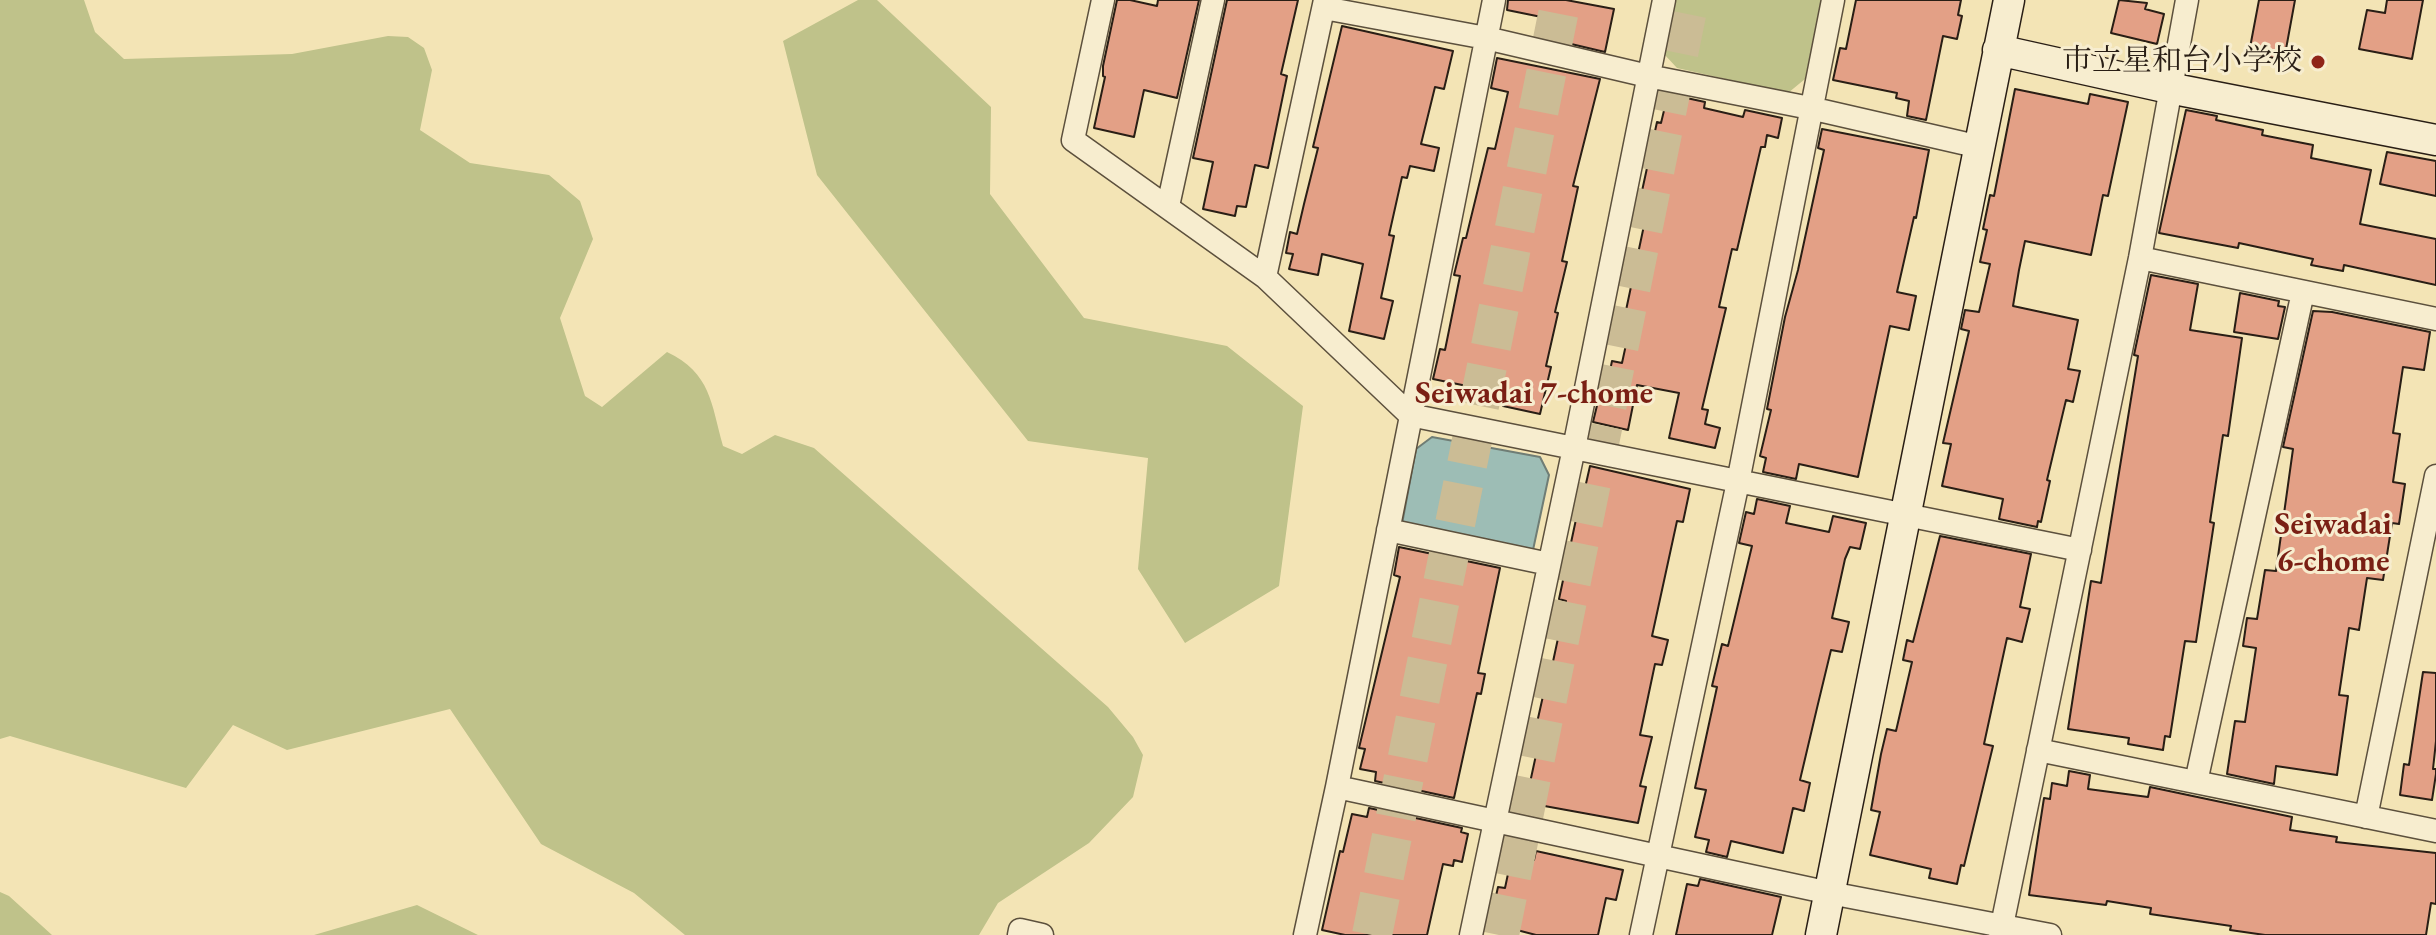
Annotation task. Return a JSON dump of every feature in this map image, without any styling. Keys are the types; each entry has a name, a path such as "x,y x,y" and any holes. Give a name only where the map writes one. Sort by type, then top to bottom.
{"street":[{"path":"1103,0 1073,140 1265,277 1410,415 2080,550"},
{"path":"1168,206 1213,0"},
{"path":"1305,935 1494,0"},
{"path":"1471,935 1574,448 1664,0"},
{"path":"1641,935 1738,482 1833,0"},
{"path":"1821,935 2009,0"},
{"path":"2001,930 2140,258 2187,0"},
{"path":"1265,277 1324,4 1980,147"},
{"path":"1998,50 2169,88 2436,140"},
{"path":"2140,258 2436,319"},
{"path":"2196,782 2303,292"},
{"path":"2366,817 2436,476"},
{"path":"1388,530 1549,564"},
{"path":"2038,750 2436,831"},
{"path":"1337,787 2001,930 2050,935"},
{"path":"1019,935 1020,930 1042,935"}],"green space":[{"path":"0,0 84,0 95,32 124,59 292,54 388,36 408,37 424,48 432,70 420,130 470,163 549,175 580,201 593,239 560,318 585,396 602,407 667,352 682,360 701,380 712,403 723,446 742,454 775,435 814,448 1108,707 1133,737 1143,755 1133,797 1089,843 998,903 979,935 685,935 634,893 541,844 450,709 287,750 233,725 186,788 10,736 0,739"},
{"path":"858,0 877,0 991,107 990,194 1084,318 1227,346 1303,406 1279,586 1185,643 1138,569 1148,458 1028,441 817,175 783,41"},
{"path":"1676,0 1821,0 1805,79 1788,93 1677,68 1664,54"},
{"path":"0,892 9,896 52,935 0,935"},
{"path":"417,905 478,935 314,935"}],"water":[{"path":"1432,437 1540,457 1549,475 1533,550 1402,524 1416,449"}],"building":[{"path":"1117,0 1157,6 1158,0 1199,0 1177,98 1144,90 1134,137 1094,128"},
{"path":"1227,0 1298,0 1281,74 1287,76 1268,168 1255,165 1246,207 1237,206 1235,216 1203,209 1213,162 1193,158"},
{"path":"1508,0 1566,0 1614,9 1605,52 1567,43 1571,23 1507,10"},
{"path":"1856,0 1961,0 1958,15 1962,16 1957,39 1943,36 1926,120 1907,116 1909,101 1896,98 1897,93 1833,80 1840,48 1846,49"},
{"path":"2119,0 2147,3 2145,9 2164,14 2157,44 2111,33"},
{"path":"2259,0 2295,0 2284,60 2249,53"},
{"path":"2387,0 2423,0 2412,59 2359,49 2367,10 2385,13"},
{"path":"1342,26 1453,51 1444,89 1435,87 1421,144 1439,148 1434,171 1410,166 1407,178 1402,177 1389,235 1394,236 1381,298 1393,301 1384,339 1349,331 1363,264 1322,254 1318,275 1289,269 1293,254 1286,253 1290,232 1297,234 1318,148 1313,147"},
{"path":"1497,58 1600,79 1573,186 1578,187 1562,261 1567,262 1555,312 1558,313 1546,366 1551,367 1540,414 1503,406 1506,394 1433,379 1440,349 1445,350 1460,276 1454,275 1463,238 1466,238 1488,148 1495,149 1508,92 1491,88"},
{"path":"2015,89 2088,104 2090,94 2128,102 2108,196 2103,195 2091,255 2025,241 2013,306 2078,320 2068,369 2080,371 2073,402 2066,400 2047,480 2050,481 2041,522 2038,521 2037,527 1999,519 2003,499 1942,486 1951,444 1943,443 1969,331 1961,329 1965,310 1979,312 1990,264 1980,262 1987,230 1983,229 1990,195 1994,196"},
{"path":"1668,94 1705,102 1704,108 1743,117 1745,110 1782,118 1778,138 1767,135 1765,147 1761,147 1737,250 1732,249 1719,307 1726,308 1702,409 1708,410 1705,424 1720,428 1715,448 1669,438 1679,393 1637,385 1628,430 1593,422 1601,389 1606,390 1612,361 1622,363 1632,317 1625,315 1646,216 1637,214 1657,122 1661,123"},
{"path":"2186,110 2263,130 2262,135 2313,145 2311,158 2371,170 2360,224 2436,239 2436,285 2344,265 2343,271 2311,265 2313,259 2239,243 2238,248 2159,233"},
{"path":"1822,129 1929,150 1897,292 1916,296 1909,330 1890,326 1858,477 1799,464 1796,479 1763,472 1766,458 1760,456 1771,410 1767,409 1785,317 1824,150 1818,148"},
{"path":"2387,152 2436,161 2436,196 2380,184"},
{"path":"2151,275 2198,284 2190,330 2242,338 2228,436 2223,435 2210,522 2214,523 2196,642 2185,641 2170,737 2165,736 2163,750 2128,744 2129,738 2068,729 2091,581 2101,583 2138,356 2134,355"},
{"path":"2240,293 2279,301 2278,306 2285,307 2278,339 2234,332"},
{"path":"2313,311 2430,332 2424,370 2403,367 2393,433 2400,434 2393,482 2405,484 2399,524 2392,523 2383,580 2367,578 2359,630 2349,628 2339,695 2348,696 2337,775 2276,766 2274,784 2227,774 2235,721 2245,722 2256,648 2243,646 2247,618 2257,619 2265,570 2276,571 2293,449 2283,447"},
{"path":"1590,466 1690,489 1683,522 1677,521 1652,636 1668,640 1662,665 1655,664 1640,735 1652,737 1640,786 1646,787 1638,823 1539,805 1542,794 1528,792 1536,755 1530,754 1543,696 1539,695 1544,670 1551,671 1566,601 1559,599"},
{"path":"1757,499 1790,506 1786,523 1829,532 1833,516 1866,523 1860,549 1850,547 1845,559 1832,618 1849,622 1842,652 1831,650 1817,708 1800,780 1810,783 1804,811 1793,808 1783,853 1731,841 1727,857 1706,852 1709,840 1695,837 1706,790 1695,788 1717,687 1712,686 1722,644 1728,646 1752,546 1739,543 1746,512 1754,514"},
{"path":"1940,536 2031,554 2020,607 2030,609 2022,642 2007,638 1984,744 1993,746 1957,884 1929,878 1931,869 1870,855 1880,812 1871,810 1881,754 1887,729 1896,731 1912,662 1903,660 1907,640 1913,642"},
{"path":"1399,547 1500,568 1478,673 1485,674 1481,694 1477,693 1454,798 1375,781 1376,772 1360,769 1365,749 1359,748 1400,577 1394,575"},
{"path":"2423,672 2436,673 2433,769 2436,769 2436,774 2432,800 2400,795 2404,764 2409,765"},
{"path":"2069,771 2090,775 2088,789 2148,797 2150,787 2292,817 2290,830 2337,837 2336,842 2436,853 2436,904 2431,903 2426,935 2265,935 2230,930 2231,926 2150,914 2151,908 2029,895 2044,798 2050,799 2052,783 2067,786"},
{"path":"1369,808 1462,828 1461,832 1468,834 1462,862 1454,860 1453,866 1443,864 1427,935 1345,935 1322,930 1352,814 1367,817"},
{"path":"1536,851 1623,870 1616,900 1606,898 1598,935 1536,935 1490,923 1498,887 1505,888 1512,855 1534,860"},
{"path":"1700,879 1781,897 1772,935 1676,935 1687,884 1698,886"}],"tunnel":[{"path":"1372,935 1561,0"},
{"path":"1499,935 1689,0"}],"place":[{"name":"市立星和台小学校","path":"2318,62"}],"district":[{"name":"Seiwadai 7-chome","path":"1534,394"},
{"name":"Seiwadai 6-chome","path":"2333,544"}]}
